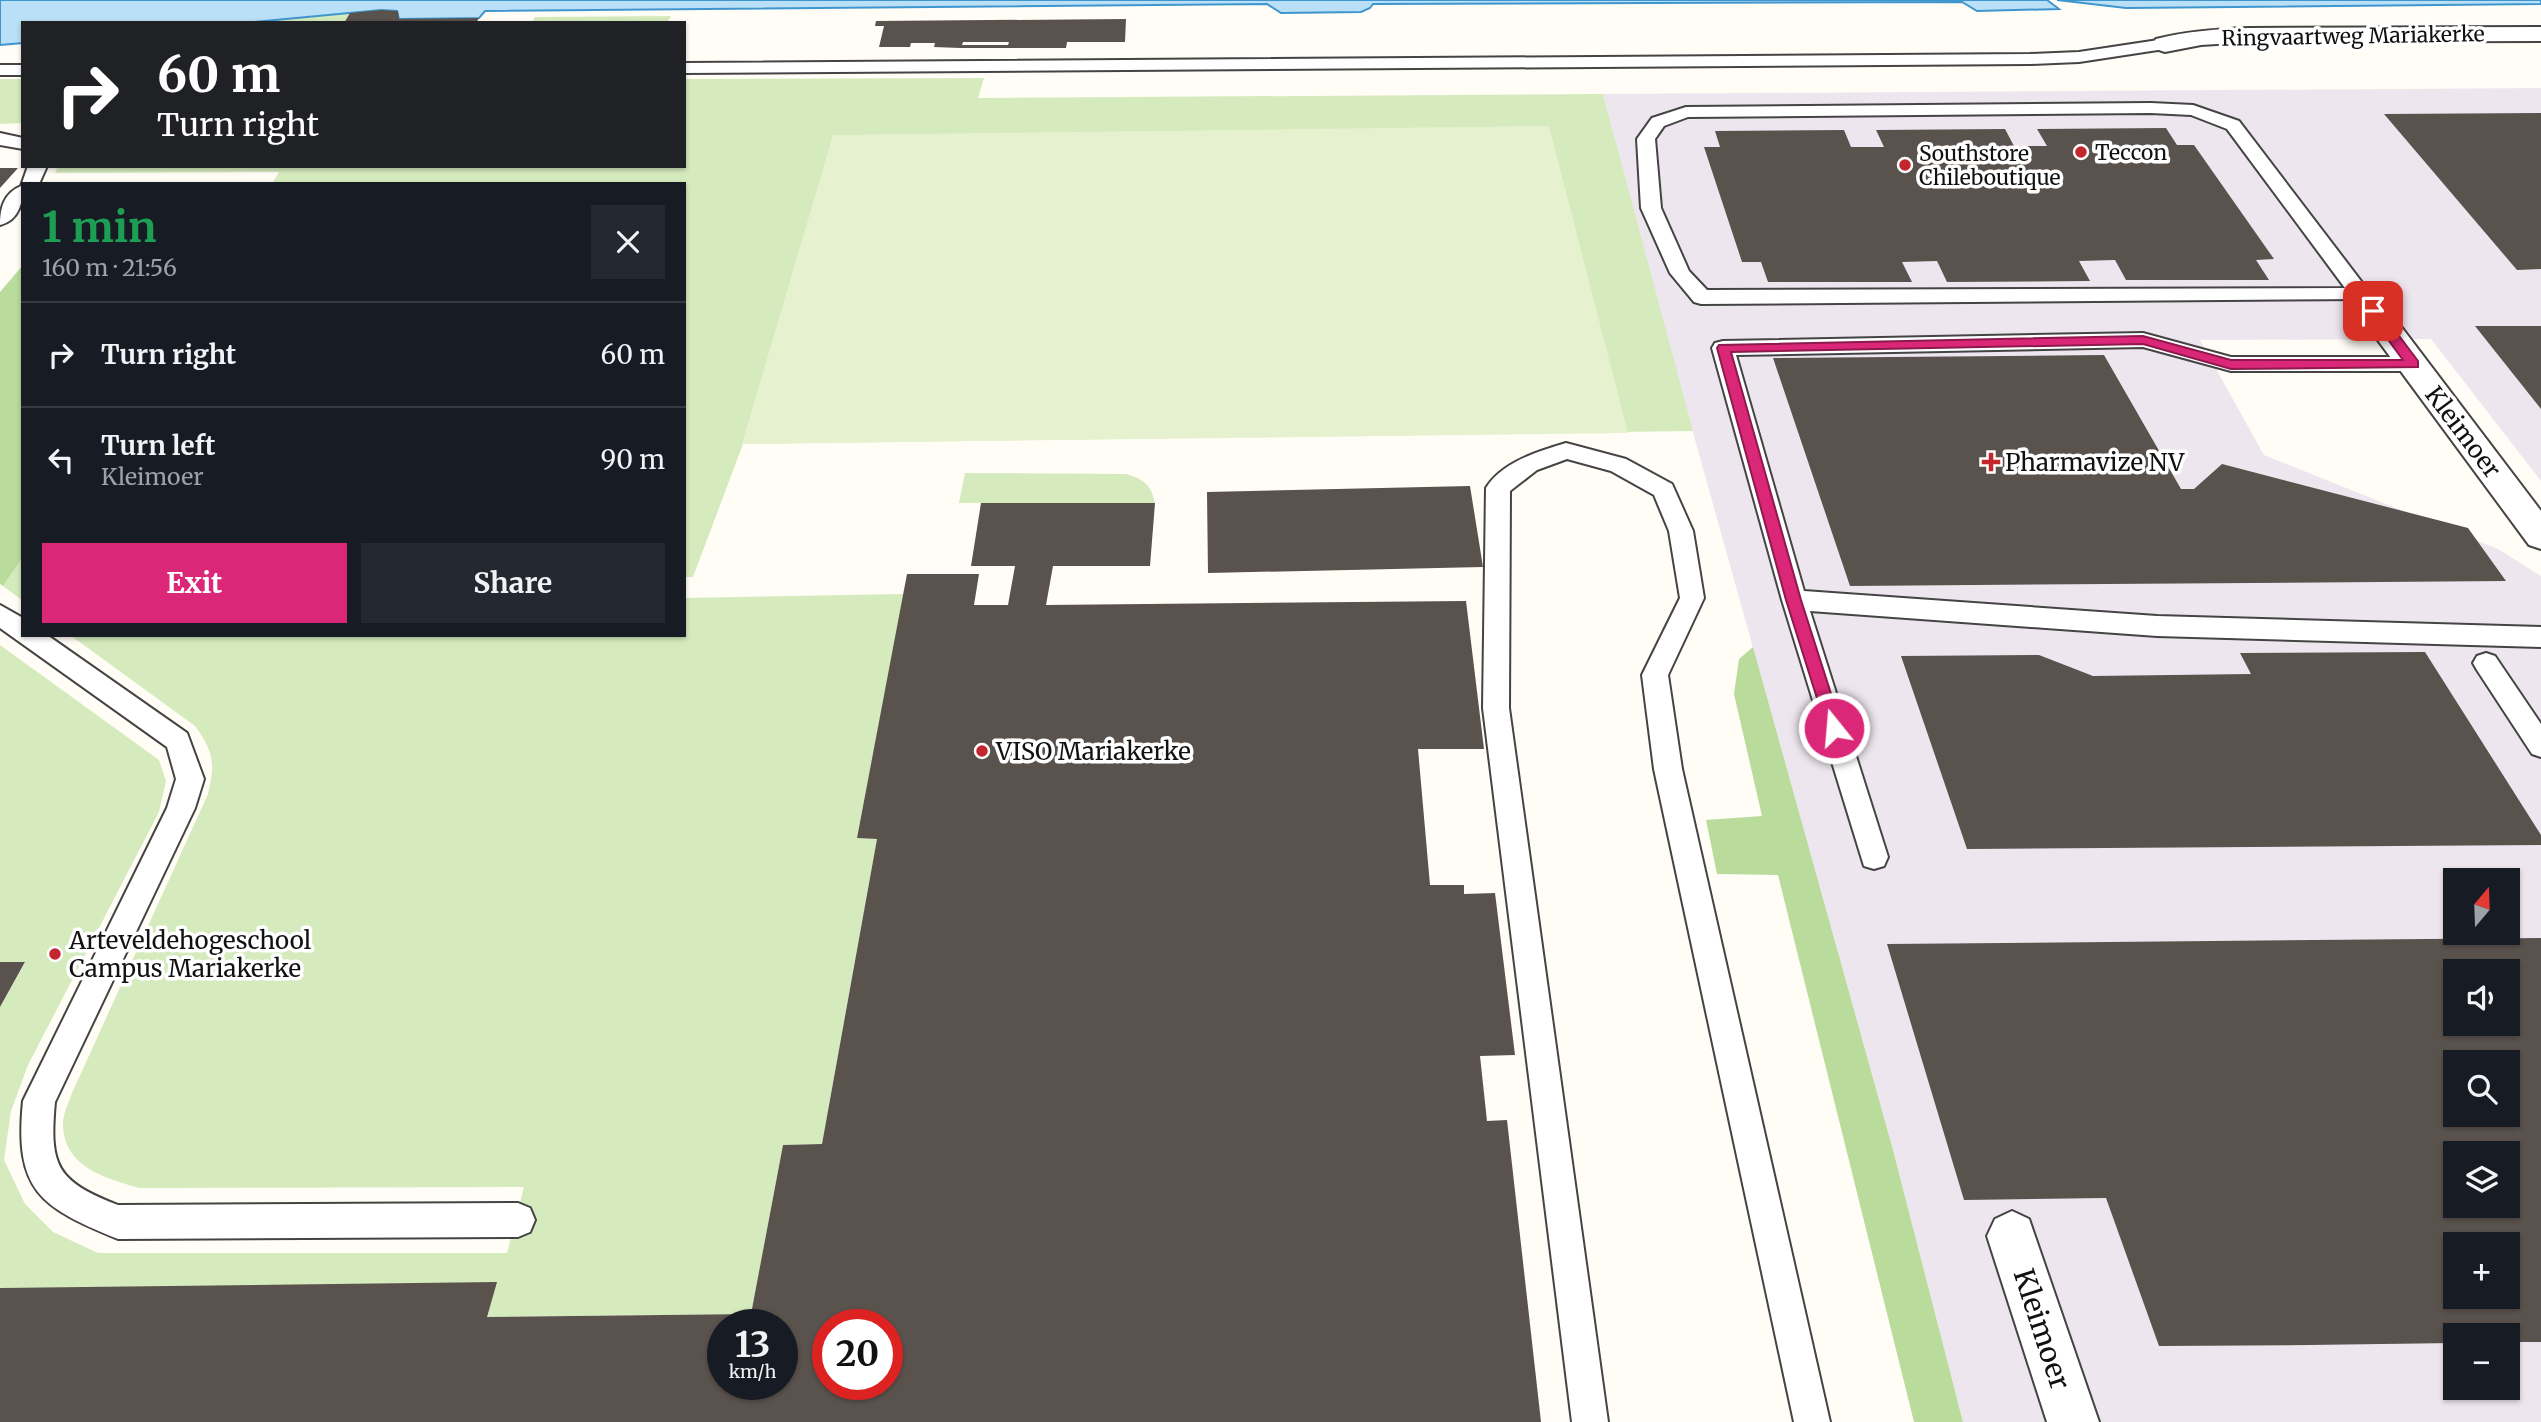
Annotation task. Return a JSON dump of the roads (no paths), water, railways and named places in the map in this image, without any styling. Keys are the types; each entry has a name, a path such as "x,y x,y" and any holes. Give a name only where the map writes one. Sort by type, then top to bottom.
{"street":[{"name":"Ringvaartweg Mariakerke","path":"2165,44 2249,35 2541,34"},
{"name":"Kleimoer","path":"2360,294 2541,536"},
{"name":"Kleimoer","path":"2012,1236 2073,1422"}],"lane":[{"path":"686,68 2030,59 2079,57 2165,44"},
{"path":"0,70 21,70"},
{"path":"2193,110 2233,125 2360,294 1702,297 1680,273 1651,208 1646,139 1658,122 1686,111 2193,110"},
{"path":"0,139 21,144"},
{"path":"0,219 21,193"},
{"path":"1874,857 1794,600 1723,348 2143,340 2231,364 2413,364"},
{"path":"1590,1422 1496,708 1499,488 1529,464 1566,451 1618,465 1664,490 1681,531 1692,598 1655,675 1668,769 1812,1422"},
{"path":"1794,600 2157,626 2541,637"},
{"path":"0,615 21,630"},
{"path":"31,637 178,741 190,779 181,808 39,1101 35,1131 36,1155 48,1182 76,1206 118,1222 517,1220"},
{"path":"2486,663 2541,746"}],"water":[{"path":"0,0 2047,0 2059,9 1977,11 1962,2 1373,4 1361,12 1281,13 1267,4 485,11 479,18 399,19 397,11 381,10 265,21 21,21 21,43 0,45"},
{"path":"2057,0 2541,0 2541,4 2126,8"}],"place":[{"name":"Teccon","path":"2081,152"},
{"name":"Southstore Chileboutique","path":"1905,165"},
{"name":"Pharmavize NV","path":"1991,462"},
{"name":"VISO Mariakerke","path":"982,751"},
{"name":"Arteveldehogeschool Campus Mariakerke","path":"55,954"}]}
